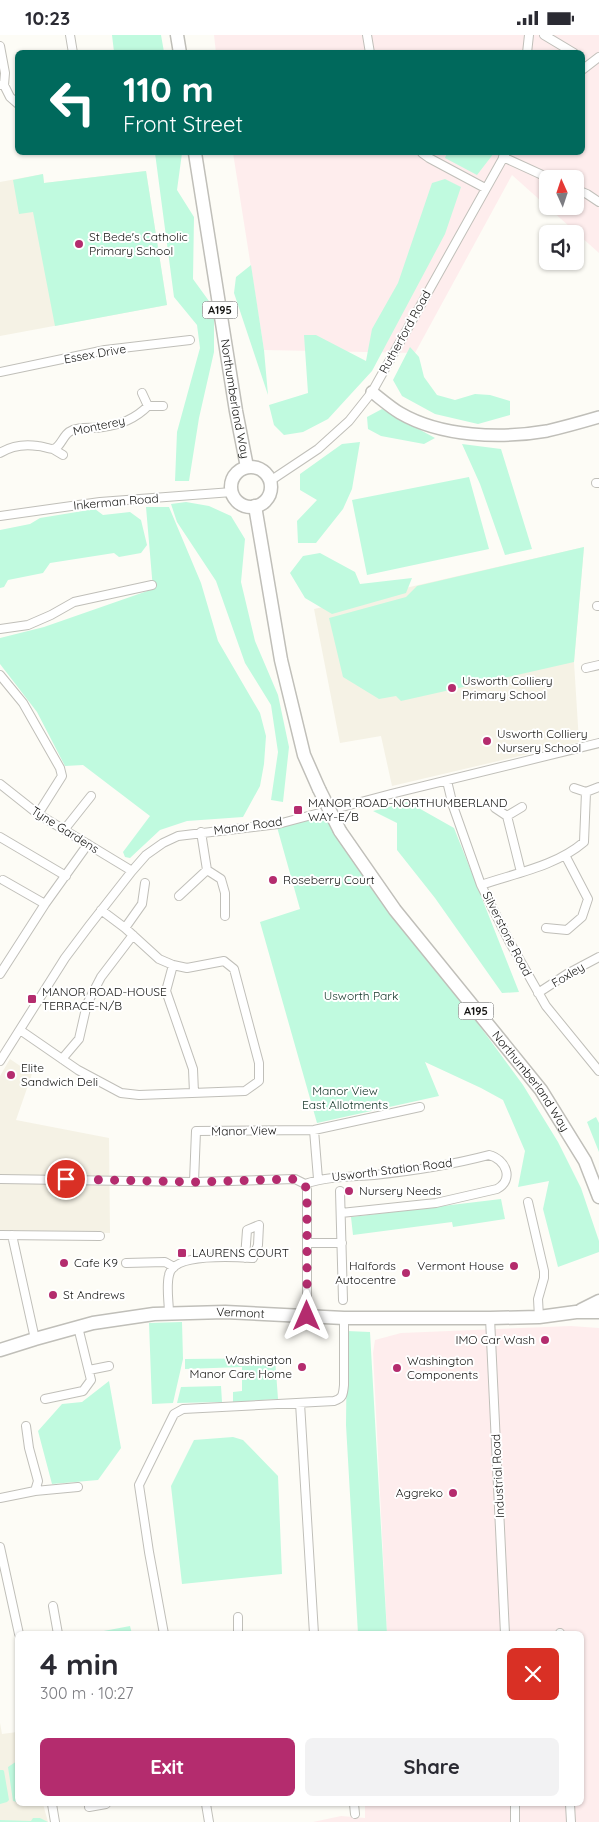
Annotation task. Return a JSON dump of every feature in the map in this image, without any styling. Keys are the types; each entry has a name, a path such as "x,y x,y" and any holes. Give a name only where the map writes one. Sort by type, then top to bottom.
{"main road":[{"path":"177,35 180,50"},
{"name":"Northumberland Way","path":"195,155 236,411 247,467"},
{"path":"247,467 260,470 266,474 270,481 269,495 265,501 255,506 241,504 236,500 232,492 232,479 236,473 247,467"},
{"name":"Northumberland Way","path":"255,506 281,660 304,755 319,789 340,831 395,910 541,1090 584,1161 599,1197"},
{"name":"Vermont","path":"576,1312 599,1301"},
{"name":"Vermont","path":"0,1351 93,1323 154,1314 225,1312 344,1318 490,1318 539,1317 599,1311"}],"street":[{"path":"70,35 72,50"},
{"path":"367,35 370,50"},
{"path":"527,50 529,35"},
{"path":"544,35 569,50"},
{"path":"0,46 5,73 2,85 15,101"},
{"path":"585,66 599,57"},
{"path":"425,155 485,188"},
{"path":"504,155 539,173"},
{"name":"Rutherford Road","path":"270,481 318,449 349,421 372,392 504,155"},
{"path":"584,193 599,202"},
{"name":"Essex Drive","path":"0,372 105,350 190,340"},
{"path":"372,392 400,413 432,426 466,434 506,435 546,431 599,417"},
{"path":"142,393 148,406 163,405"},
{"name":"Monterey","path":"53,449 57,447 69,432 78,429 116,425 131,419 148,406"},
{"path":"0,453 11,447 34,445 53,449 63,455"},
{"name":"Inkerman Road","path":"0,516 100,502 232,492"},
{"path":"0,629 28,625 74,602 152,585"},
{"path":"586,668 599,665"},
{"path":"0,675 23,703 60,768 62,776 38,814"},
{"name":"Manor Road","path":"0,1061 65,958 132,871 146,855 163,843 178,836 201,832 278,823 599,743"},
{"name":"Silverstone Road","path":"447,781 453,806 481,885 509,941 546,1006 599,1071"},
{"name":"Tyne Gardens","path":"0,784 38,814 132,871"},
{"path":"574,788 586,791 599,787"},
{"path":"481,885 548,863 565,855 584,842 586,791"},
{"path":"64,830 91,796"},
{"path":"507,816 522,807"},
{"path":"495,808 507,816 521,872"},
{"path":"201,832 207,870 221,879 225,893 225,916"},
{"path":"0,837 66,876"},
{"path":"0,973 45,904 88,844"},
{"path":"546,928 567,930 582,917 588,899 565,855"},
{"path":"179,896 207,870"},
{"path":"3,880 45,904"},
{"path":"125,928 142,904 145,883"},
{"path":"20,1030 78,1070 121,1093 139,1095 245,1091 259,1081 259,1063 234,969 224,961 187,968 159,959 125,928 101,910"},
{"path":"62,1059 78,1039 87,1004 100,977 133,935"},
{"name":"Foxley","path":"538,993 599,957"},
{"path":"173,965 166,991 193,1069 194,1093"},
{"path":"318,1179 314,1130 420,1107"},
{"name":"Manor View","path":"194,1182 196,1131 314,1130"},
{"name":"Usworth Station Road","path":"305,1184 318,1179 423,1169 489,1155 496,1156 505,1167 507,1173 503,1186 497,1189 436,1203 341,1213"},
{"path":"0,1179 194,1182 295,1179 305,1184 307,1191 307,1316"},
{"path":"340,1191 343,1300"},
{"path":"528,1202 544,1271 538,1299 539,1317"},
{"path":"0,1235 100,1236"},
{"path":"12,1235 35,1339"},
{"path":"307,1243 342,1243"},
{"path":"169,1314 169,1274 174,1267 194,1259 245,1258"},
{"path":"126,1263 165,1261 174,1267"},
{"path":"163,1631 149,1552 140,1485 174,1414 183,1409 334,1401 340,1399 343,1395 344,1318"},
{"name":"Industrial Road","path":"490,1318 505,1631"},
{"path":"45,1399 83,1391 91,1380 78,1327"},
{"path":"89,1370 109,1366"},
{"path":"300,1403 314,1631"},
{"path":"26,1426 29,1448 38,1481 35,1491"},
{"path":"0,1498 35,1491 78,1487"},
{"path":"0,1547 18,1631"},
{"path":"53,1605 57,1631"},
{"path":"238,1617 238,1631"},
{"path":"52,1806 55,1822"},
{"path":"206,1806 209,1822"},
{"path":"354,1806 355,1814"},
{"path":"515,1806 516,1822"},
{"path":"570,1806 571,1822"}],"shaded area":[{"path":"214,35 599,35 599,253 584,240 584,225 568,225 557,215 584,215 584,170 539,170 539,199 512,175 415,353 264,350 233,155 585,155 585,50 216,50"},
{"name":"St Bede's Catholic Primary School","path":"146,171 167,305 0,336 0,182 43,174 44,183"},
{"name":"Usworth Colliery Primary School","path":"584,547 574,662 579,742 392,786 381,736 340,743 314,609"},
{"path":"10,1059 32,1074 16,1120 109,1138 110,1233 0,1231 0,1076"},
{"path":"571,1326 599,1328 599,1822 313,1822 341,1816 365,1818 365,1806 584,1806 584,1631 387,1631 373,1353 375,1340 401,1333"},
{"path":"0,1723 2,1734 15,1732 15,1806 44,1806 48,1822 0,1822"}],"green space":[{"path":"112,35 161,35 164,50 114,50"},
{"path":"155,155 182,155 177,190 194,217 193,279 214,308 214,352 199,418 189,481 175,481 177,432 200,348 197,325 174,297"},
{"path":"446,155 492,155 477,175 445,158"},
{"name":"St Bede's Catholic Primary School","path":"146,171 167,305 55,326 33,212 19,214 13,180 43,174 44,183"},
{"path":"445,179 461,187 445,234 372,371 328,419 303,432 284,435 274,425 269,405 308,393 304,335 316,335 366,361 372,329 398,283 432,183"},
{"path":"251,265 264,350 268,395 234,293 236,277"},
{"path":"410,347 419,357 424,377 437,395 455,400 475,394 490,395 510,401 510,415 478,424 435,414 402,396 393,380"},
{"path":"382,409 435,438 424,444 381,436 368,429 367,417"},
{"path":"360,442 352,489 343,509 316,543 298,543 297,521 317,500 300,490 300,474 342,444"},
{"path":"462,444 501,449 532,549 505,555 480,484"},
{"path":"469,477 489,549 367,575 352,500"},
{"path":"186,502 209,506 231,516 245,539 241,582 255,641 278,695 289,747 283,802 271,800 278,752 271,705 245,663 216,581 177,522 171,504"},
{"path":"146,507 169,507 201,583 218,641 260,713 266,736 260,786 243,817 187,821 160,830 130,858 125,857 123,852 150,816 83,765 65,766 37,712 0,664 0,638 44,627 153,589"},
{"path":"95,509 103,515 130,512 141,520 147,545 141,553 119,557 114,553 50,563 43,573 8,580 4,587 0,588 0,530 30,524 40,518"},
{"path":"584,547 574,662 401,701 396,696 379,699 343,677 329,618 406,597 417,586"},
{"path":"320,553 355,572 360,584 412,578 406,593 332,614 305,598 290,573 303,556"},
{"path":"408,802 454,828 519,992 502,993 435,898 397,850 397,823 373,811"},
{"name":"Usworth Park","path":"322,811 523,1085 558,1142 581,1188 599,1241 599,1252 558,1267 543,1209 549,1181 518,1187 525,1151 503,1100 425,1062 439,1096 317,1123 260,922 300,909 277,827"},
{"path":"596,1117 599,1123 599,1152 587,1122"},
{"path":"501,1199 505,1219 453,1227 452,1222 353,1235 351,1217"},
{"path":"182,1322 183,1359 173,1403 152,1404 149,1323"},
{"path":"347,1331 370,1332 387,1631 358,1631 346,1425"},
{"path":"275,1358 278,1399 233,1402 233,1392 242,1391 242,1367 185,1369 185,1359"},
{"path":"109,1381 121,1448 98,1480 52,1484 38,1431 62,1404 82,1402"},
{"path":"221,1386 222,1402 177,1403 181,1387"},
{"path":"233,1437 243,1440 278,1476 282,1574 182,1584 171,1486 194,1440"},
{"path":"130,1626 131,1631 104,1631"},
{"path":"15,1762 15,1802 13,1801 8,1767"},
{"path":"0,1770 4,1771 9,1800 0,1804"},
{"path":"33,1818 40,1818 48,1822 0,1822 0,1820 31,1821"}],"place":[{"name":"St Bede's Catholic Primary School","path":"79,244"},
{"name":"Usworth Colliery Primary School","path":"452,688"},
{"name":"Usworth Colliery Nursery School","path":"487,741"},
{"name":"MANOR ROAD-NORTHUMBERLAND WAY-E/B","path":"298,810"},
{"name":"Roseberry Court","path":"273,880"},
{"name":"MANOR ROAD-HOUSE TERRACE-N/B","path":"32,999"},
{"name":"Elite Sandwich Deli","path":"11,1075"},
{"name":"Nursery Needs","path":"349,1191"},
{"name":"LAURENS COURT","path":"182,1253"},
{"name":"Cafe K9","path":"64,1263"},
{"name":"Vermont House","path":"514,1266"},
{"name":"Halfords Autocentre","path":"406,1273"},
{"name":"St Andrews","path":"53,1295"},
{"name":"IMO Car Wash","path":"545,1340"},
{"name":"Washington Manor Care Home","path":"302,1367"},
{"name":"Washington Components","path":"397,1368"},
{"name":"Aggreko","path":"453,1493"}],"route":[{"path":"66,1179 194,1182 295,1179 301,1181 305,1184 307,1191 307,1316"}],"park label":[{"name":"Manor View East Allotments","path":"345,1098"}]}
